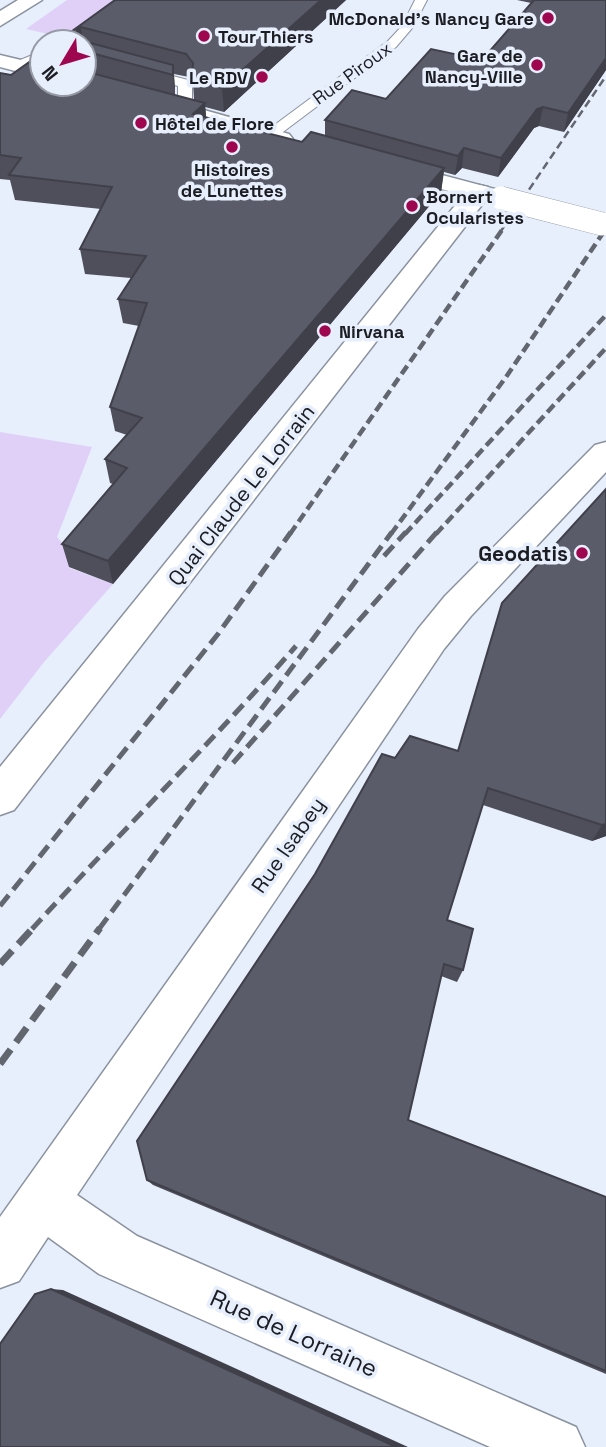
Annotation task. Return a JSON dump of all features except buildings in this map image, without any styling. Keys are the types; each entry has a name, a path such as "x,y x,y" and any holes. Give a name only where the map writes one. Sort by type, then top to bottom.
{"street":[{"path":"0,20 32,0"},
{"path":"7,63 28,68"},
{"path":"98,87 308,146"},
{"path":"372,163 606,225"},
{"name":"Quai Claude Le Lorrain","path":"0,797 490,195"},
{"name":"Rue Isabey","path":"0,1262 431,639 458,606 606,453"},
{"name":"Rue de Lorraine","path":"42,1201 118,1255 556,1447"}],"lane":[{"name":"Rue Piroux","path":"270,135 392,44 407,27 422,0"},
{"path":"7,63 28,58"},
{"path":"98,61 184,83 186,110"}],"shaded area":[{"path":"67,0 149,0 98,33 98,28 26,29"},
{"path":"0,432 92,447 57,537 64,545 82,552 69,568 113,584 44,662 0,719"}],"railway":[{"path":"501,231 606,76"},
{"path":"290,534 502,230"},
{"path":"391,534 506,377 605,230"},
{"path":"405,534 606,315"},
{"path":"436,534 606,348"},
{"path":"0,906 218,634 291,532"},
{"path":"99,929 392,532"},
{"path":"384,556 406,532"},
{"path":"233,763 437,532"},
{"path":"32,929 296,646"},
{"path":"0,964 33,928"},
{"path":"0,1064 100,928"}],"place":[{"name":"McDonald's Nancy Gare","path":"548,18"},
{"name":"Tour Thiers","path":"204,36"},
{"name":"Gare de Nancy-Ville","path":"537,65"},
{"name":"Le RDV","path":"262,77"},
{"name":"Hôtel de Flore","path":"141,123"},
{"name":"Histoires de Lunettes","path":"232,147"},
{"name":"Bornert Ocularistes","path":"412,206"},
{"name":"Nirvana","path":"325,331"},
{"name":"Geodatis","path":"582,553"}]}
